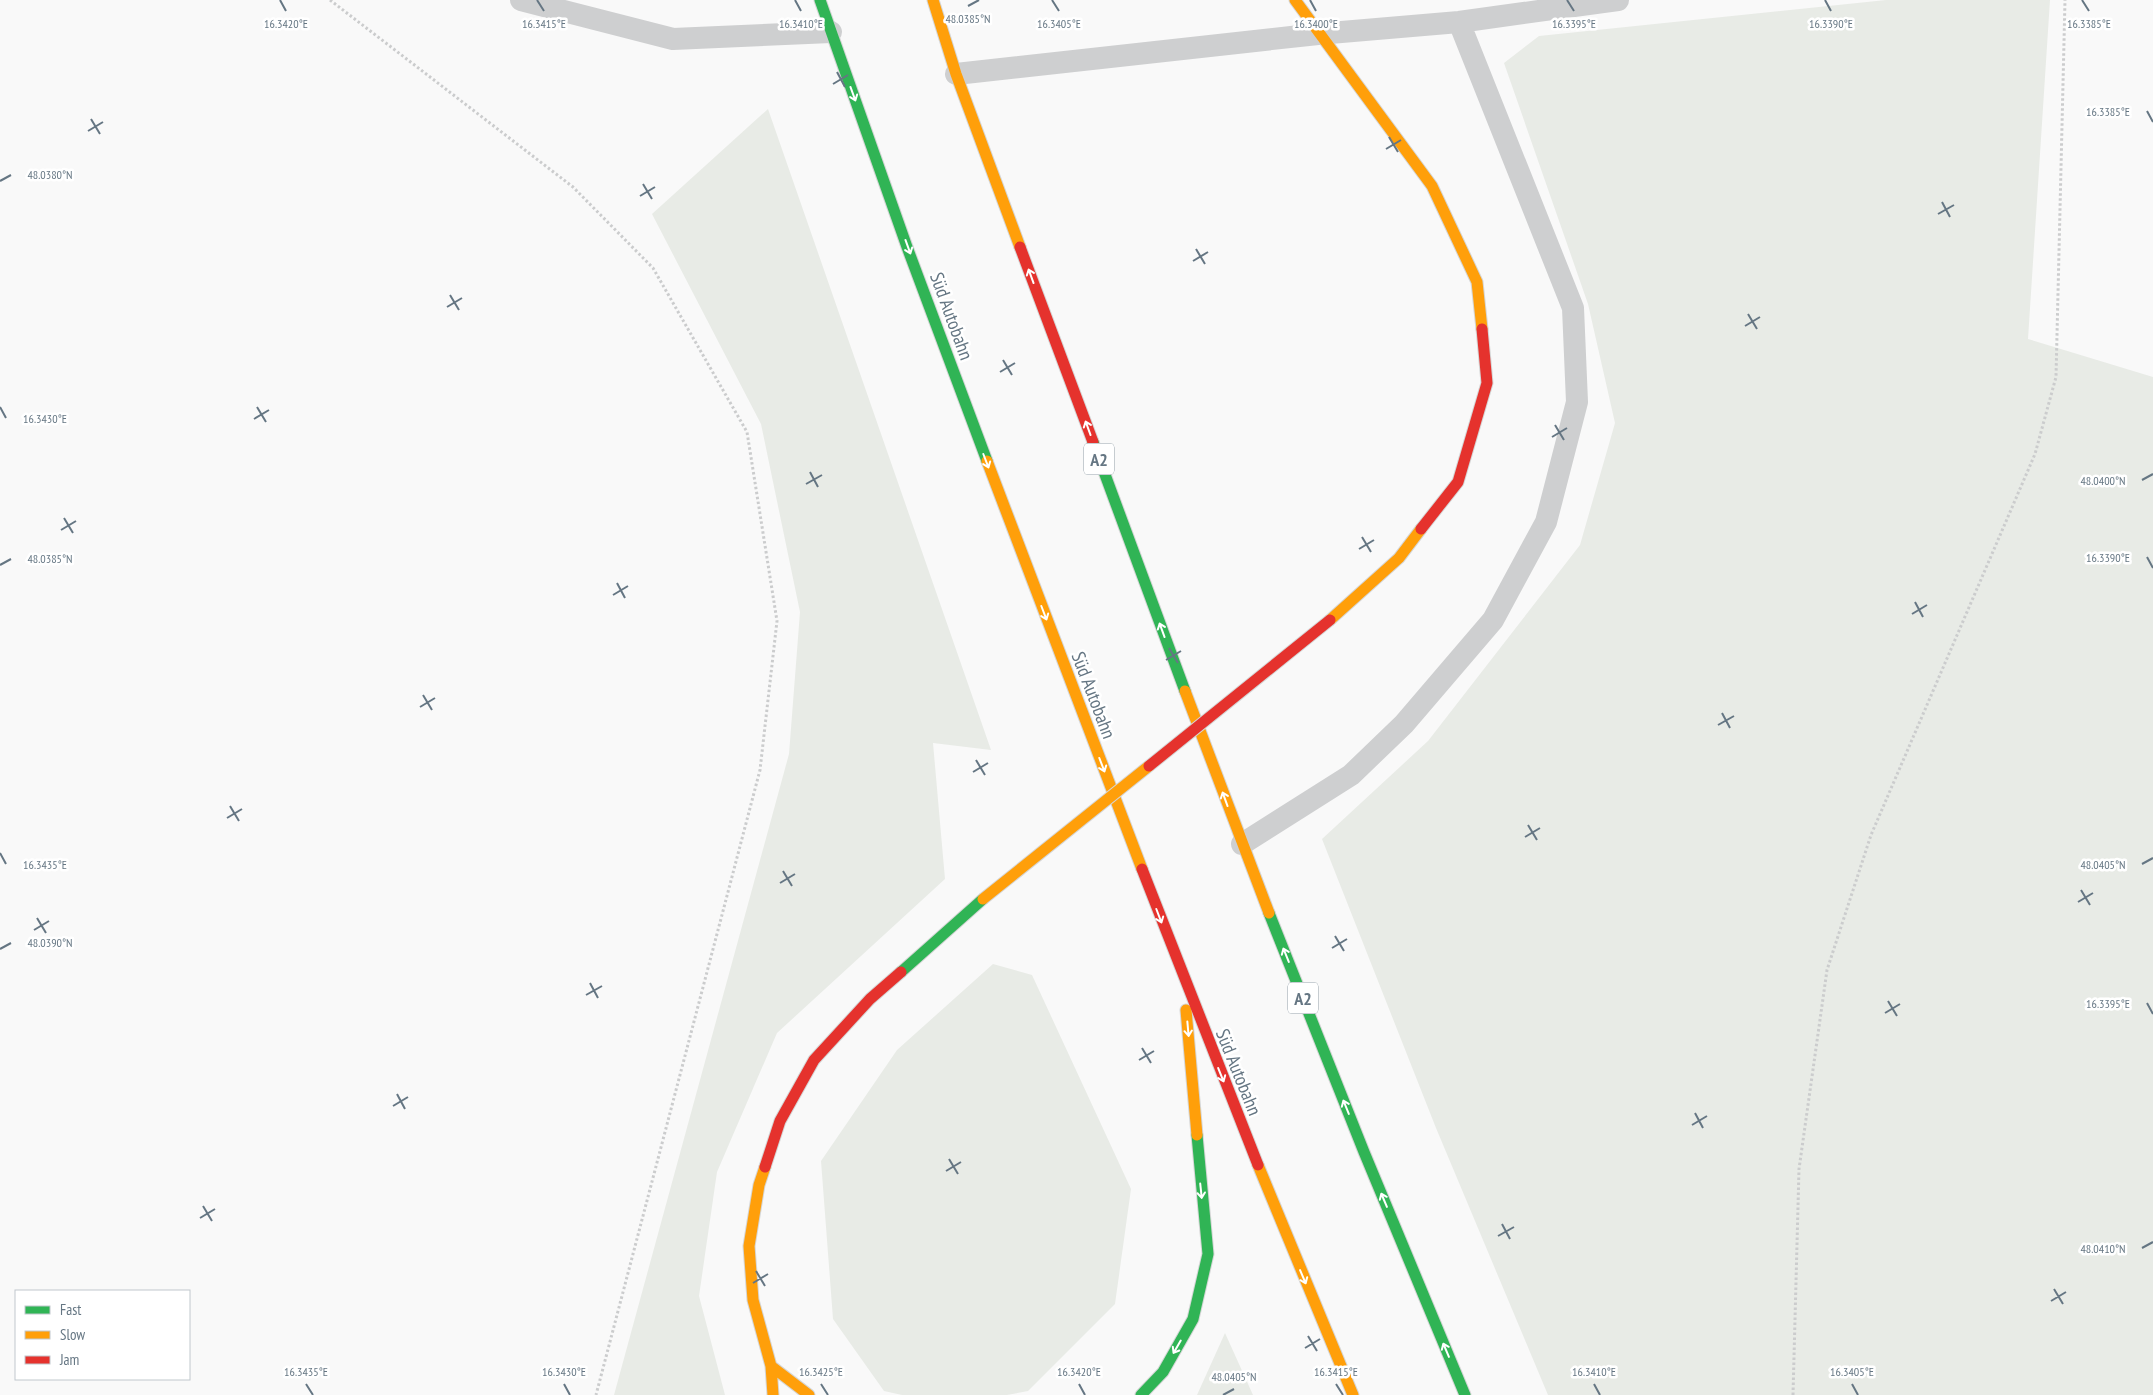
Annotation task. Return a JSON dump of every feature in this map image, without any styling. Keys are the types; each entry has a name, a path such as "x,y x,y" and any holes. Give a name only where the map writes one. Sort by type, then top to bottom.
{"highway":[{"name":"Süd Autobahn","path":"820,0 969,415 1184,981 1284,1232 1353,1395"},
{"name":"A2","path":"933,0 956,74 1242,844 1364,1152 1465,1395"},
{"path":"773,1395 771,1366 752,1300 749,1246 759,1185 780,1121 814,1060 870,999 983,899 1330,620 1399,558 1458,482 1487,383 1477,282 1432,186 1318,34 1295,0"},
{"path":"1142,1395 1163,1372 1193,1319 1208,1254 1184,981"},
{"path":"771,1366 809,1395"}],"lane":[{"path":"521,0 673,39 831,32"},
{"path":"956,74 1318,34 1459,22 1618,0"},
{"path":"1242,844 1351,775 1404,724 1493,620 1546,522 1577,402 1573,308 1459,22"}],"path":[{"path":"330,0 573,187 653,268 747,432 777,621 760,770 596,1395"},
{"path":"1793,1395 1799,1169 1827,970 1871,835 2035,454 2056,376 2066,0"}],"shaded area":[{"path":"1886,0 2050,0 2028,339 2153,377 2153,1395 1548,1395 1436,1128 1322,839 1428,741 1580,545 1615,423 1588,304 1504,63 1539,36"},
{"path":"768,109 991,750 933,743 945,879 777,1033 717,1172 699,1296 725,1395 614,1395 789,754 800,612 761,424 652,214"},
{"path":"993,964 1032,975 1131,1189 1115,1304 1028,1391 1007,1395 902,1395 884,1391 833,1319 821,1161 897,1050"},
{"path":"1225,1333 1253,1395 1197,1395"}],"traffic: fast":[{"path":"820,0 907,247 987,461"},
{"path":"1093,442 1185,691"},
{"path":"901,972 983,899"},
{"path":"1269,913 1364,1152 1465,1395"},
{"path":"1141,1395 1163,1372 1193,1319 1208,1254 1197,1135"}],"traffic: slow":[{"path":"933,0 956,74 1020,247"},
{"path":"1295,0 1432,186 1477,282 1482,329"},
{"path":"987,461 1142,869"},
{"path":"1330,620 1399,558 1421,529"},
{"path":"1185,691 1269,913"},
{"path":"983,899 1149,766"},
{"path":"1186,1010 1197,1135"},
{"path":"1258,1165 1353,1395"},
{"path":"765,1167 759,1185 749,1246 753,1300 771,1366 773,1395"},
{"path":"771,1366 809,1395"}],"traffic: jam":[{"path":"1020,247 1093,442"},
{"path":"1421,529 1458,482 1487,383 1482,329"},
{"path":"1149,766 1330,620"},
{"path":"1142,869 1258,1165"},
{"path":"765,1167 780,1121 814,1060 870,999 901,972"}]}
